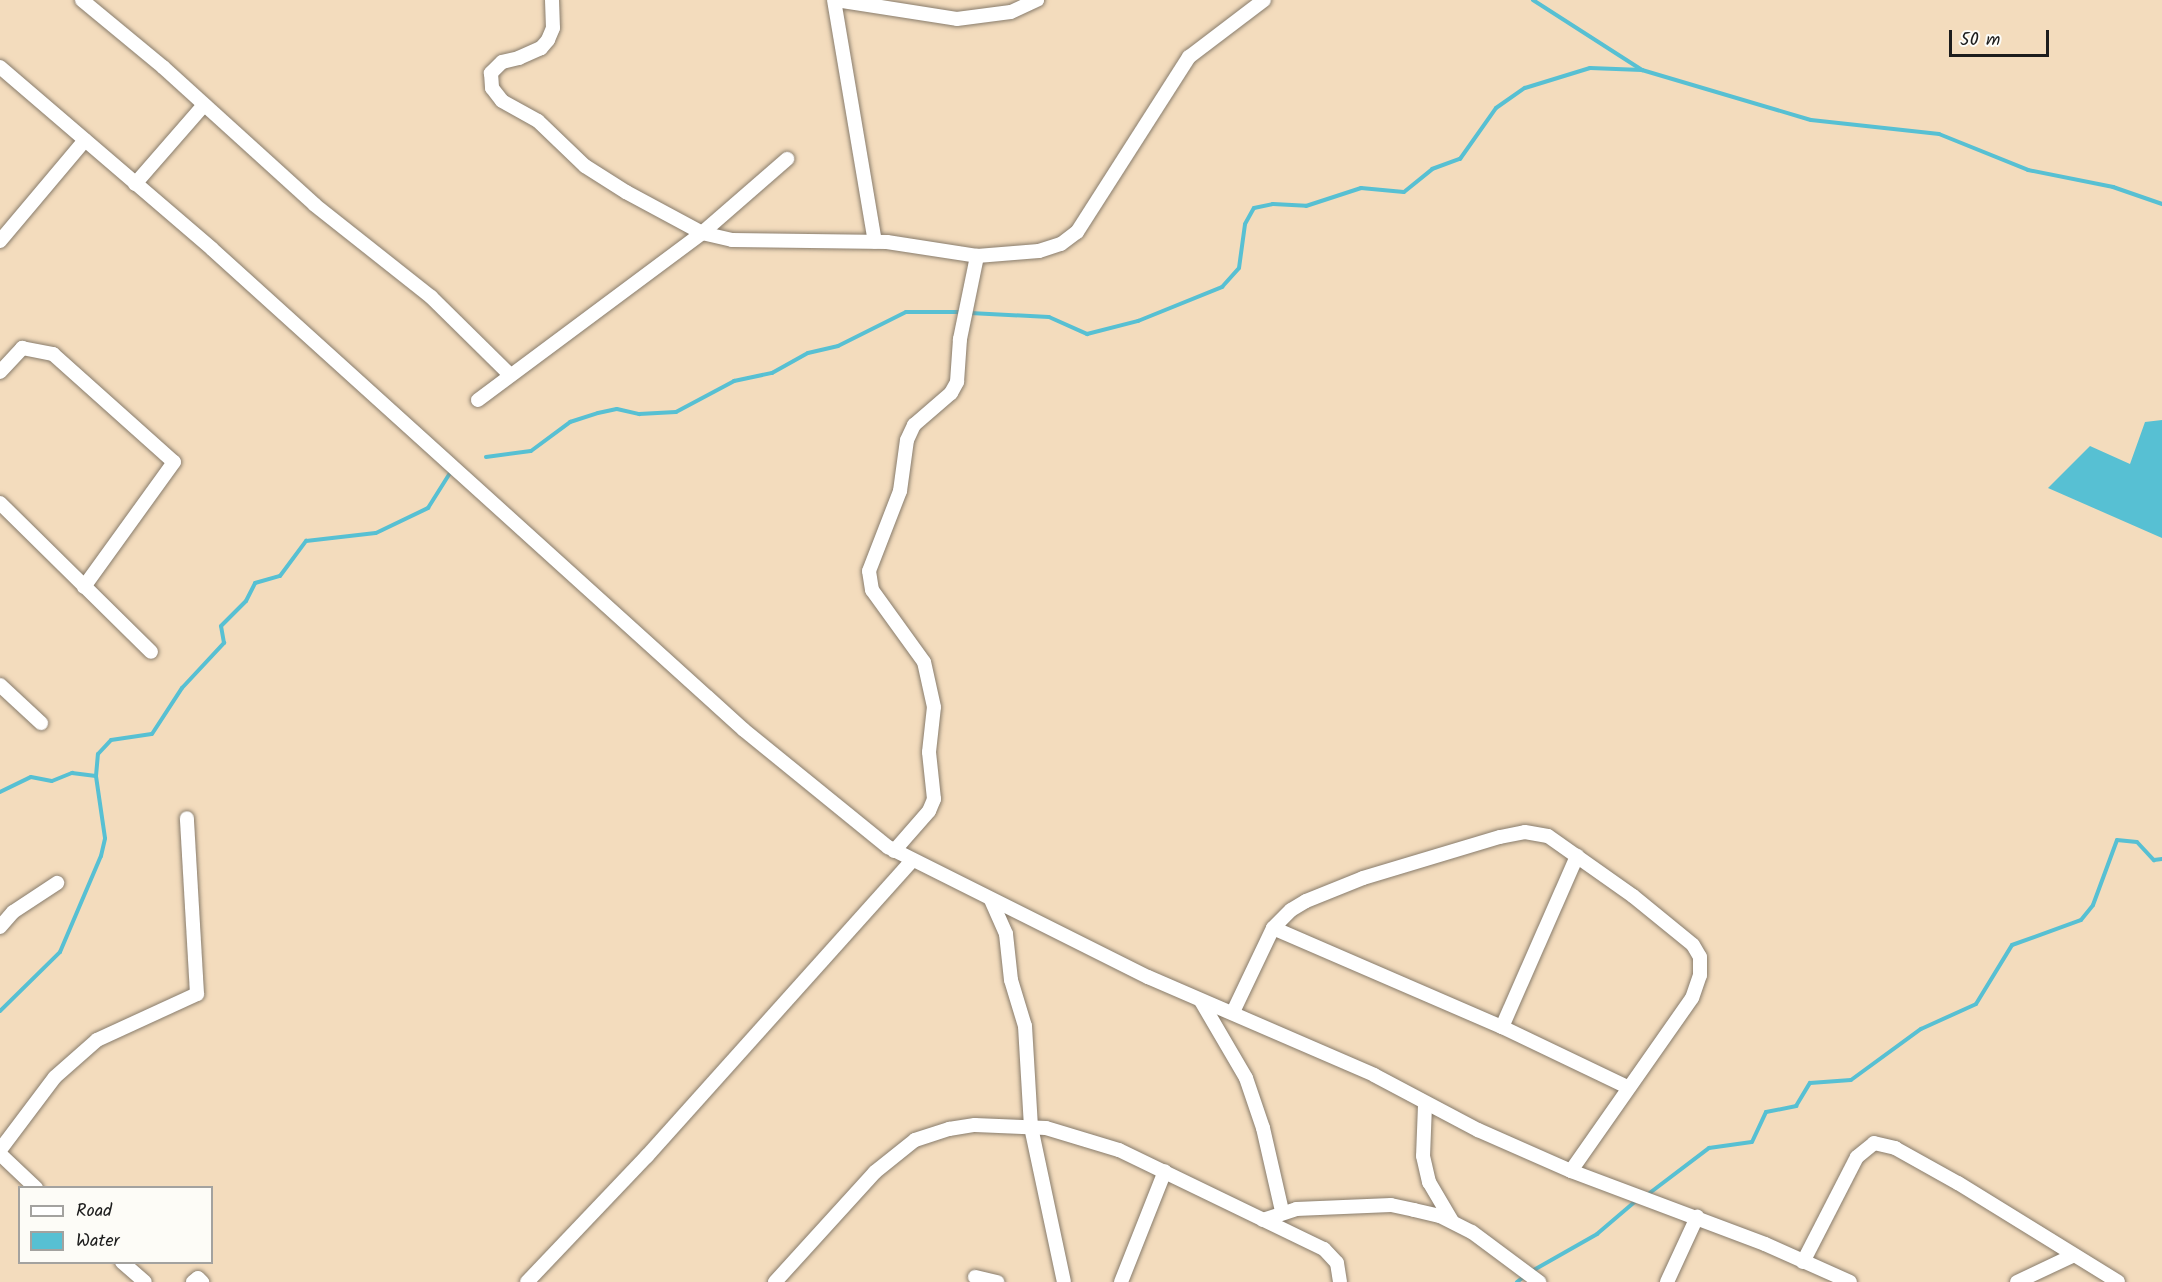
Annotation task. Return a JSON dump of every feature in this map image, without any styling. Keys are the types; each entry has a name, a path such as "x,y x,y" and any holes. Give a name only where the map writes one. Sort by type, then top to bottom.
{"street":[{"path":"82,0 315,205 431,297 510,375"},
{"path":"552,0 553,28 548,40 541,48 519,58 501,62 491,72 492,88 501,101 555,134 585,166 702,233 754,242 787,238 875,242 977,256 1039,251 1061,244 1077,232 1189,57 1264,0"},
{"path":"875,242 835,0 957,19 1011,12 1037,0"},
{"path":"0,67 135,183 744,730 849,819 894,851 991,900 1202,1000 1374,1075 1425,1105 1571,1171 1697,1217 1850,1282"},
{"path":"135,183 204,105"},
{"path":"0,241 85,140"},
{"path":"478,400 702,233 787,159"},
{"path":"894,851 929,811 934,799 930,752 934,707 924,662 872,590 869,571 900,491 907,440 914,425 951,393 957,382 960,339 977,256"},
{"path":"0,372 22,348 53,354 174,462 84,587"},
{"path":"0,503 151,652"},
{"path":"0,685 41,723"},
{"path":"34,1186 0,1152 55,1077 97,1040 197,994 188,818"},
{"path":"1233,1012 1274,928 1291,910 1332,888 1500,837 1525,832 1548,836 1670,925 1700,957 1700,975 1692,998 1571,1171"},
{"path":"1502,1027 1577,856"},
{"path":"526,1282 662,1139 912,861"},
{"path":"0,927 13,912 57,883"},
{"path":"991,900 1005,934 1011,980 1025,1026 1031,1127 1064,1282"},
{"path":"1274,928 1502,1027 1627,1088"},
{"path":"1202,1000 1246,1078 1263,1128 1282,1211"},
{"path":"1425,1105 1423,1156 1429,1182 1452,1221"},
{"path":"775,1282 875,1172 915,1140 949,1128 975,1125 1031,1127 1086,1139 1165,1171 1324,1249 1337,1263 1340,1282"},
{"path":"1803,1262 1857,1157 1874,1143 1895,1148 2118,1282"},
{"path":"1121,1282 1165,1171"},
{"path":"1263,1220 1282,1211 1391,1205 1452,1221 1539,1282"},
{"path":"1667,1282 1697,1217"},
{"path":"2017,1282 2074,1255"},
{"path":"123,1264 145,1282"},
{"path":"975,1277 997,1282"},
{"path":"193,1282 198,1278 202,1282"}],"water":[{"path":"2162,420 2162,538 2048,488 2090,446 2130,464 2145,422"}],"waterway":[{"path":"1533,0 1642,70 1811,120 1939,134 2028,170 2113,187 2162,204"},
{"path":"970,313 1049,317 1087,334 1138,321 1222,287 1239,268 1245,224 1254,208 1273,204 1306,206 1361,188 1404,192 1432,169 1460,159 1496,108 1525,88 1590,68 1642,70"},
{"path":"486,457 531,451 570,422 598,413 617,409 639,414 676,412 734,381 772,373 808,353 838,346 906,312 962,312"},
{"path":"0,1011 60,952 101,856 105,838 96,776 98,754 111,740 152,734 182,688 224,643 221,626 246,601 255,583 280,576 306,541 376,533 428,508 450,473"},
{"path":"0,792 31,777 52,781 72,773 96,776"},
{"path":"1647,1195 1709,1148 1752,1142 1766,1112 1796,1106 1810,1083 1851,1080 1921,1029 1976,1004 2012,945 2081,920 2093,905 2117,840 2137,842 2154,860 2162,859"},
{"path":"1532,1271 1597,1234 1637,1200"},
{"path":"1517,1282 1526,1275"}]}
